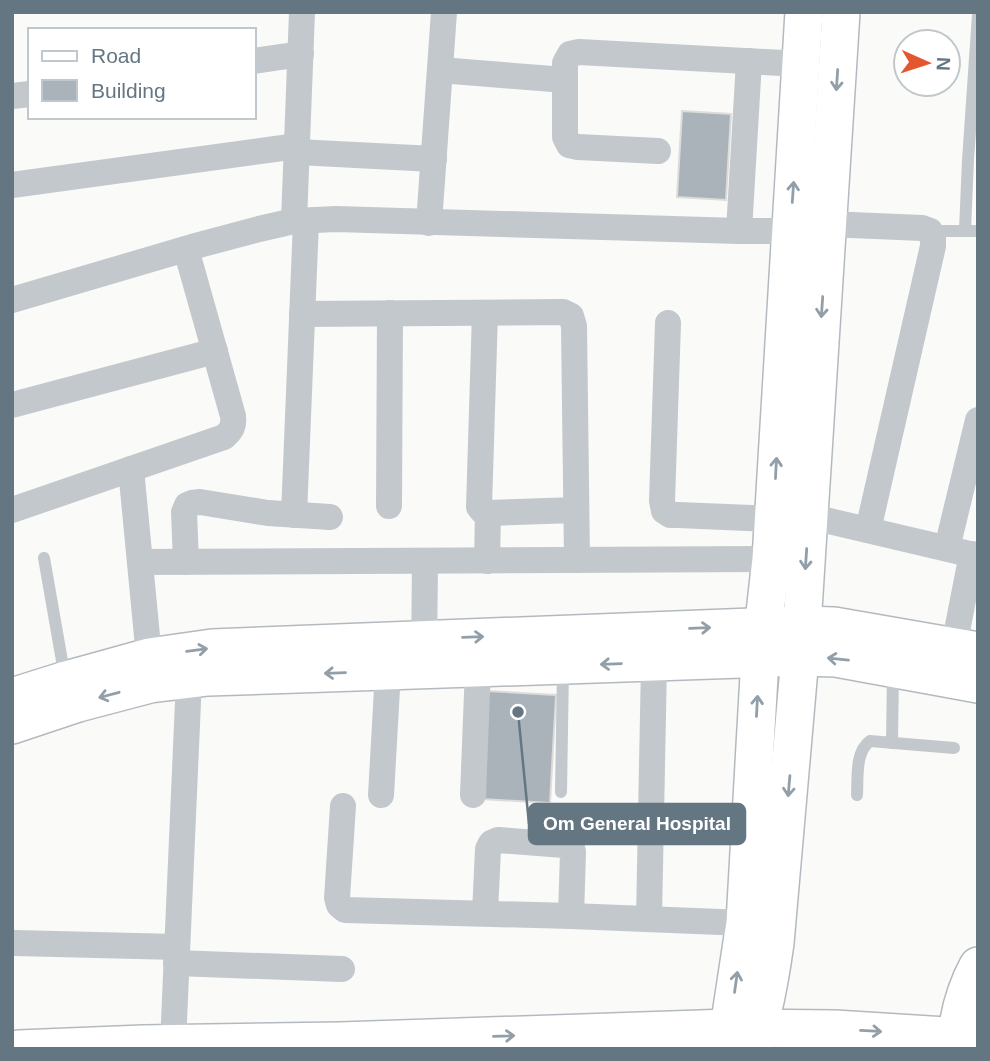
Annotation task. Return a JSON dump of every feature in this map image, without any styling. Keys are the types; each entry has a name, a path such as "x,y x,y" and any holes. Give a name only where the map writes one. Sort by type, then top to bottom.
{"main road":[{"path":"726,1037 768,989 775,943 801,641 791,517 791,231 804,12"},
{"path":"726,1037 745,923 761,642 771,559 791,517 828,224 841,12"},
{"path":"12,725 69,693 149,657 212,648 424,655 801,641 834,626 966,649"},
{"path":"801,641 836,658 978,684"},
{"path":"12,697 208,677 388,671 424,655 478,668 654,663 761,642"},
{"path":"775,943 785,987 796,1007 813,1021 835,1029"},
{"path":"19,1049 340,1041 726,1037 835,1029 963,1041 966,990 978,966"}],"street":[{"path":"294,515 303,314 297,149 302,12"},
{"path":"429,223 444,12"},
{"path":"658,151 569,145 565,137 565,63 570,54 579,52 801,64"},
{"path":"256,61 301,54"},
{"path":"739,231 749,61"},
{"path":"440,70 565,80"},
{"path":"12,185 297,149 434,159"},
{"path":"12,300 186,249 300,221 336,219 791,231"},
{"path":"828,224 922,228 930,231 933,237 868,530"},
{"path":"12,510 224,437 230,432 234,425 233,416 186,249"},
{"path":"303,314 563,312 571,316 574,326 577,560"},
{"path":"389,506 390,313"},
{"path":"485,313 480,507 483,512 488,513 576,510"},
{"path":"668,323 662,501 664,511 678,515 791,517 868,530 965,553"},
{"path":"12,405 215,352"},
{"path":"966,649 965,553 978,420"},
{"path":"131,469 149,657"},
{"path":"186,562 184,512 187,505 192,503 330,517"},
{"path":"488,513 488,561"},
{"path":"140,562 771,559"},
{"path":"424,655 425,561"},
{"path":"649,919 654,663"},
{"path":"473,795 478,668"},
{"path":"381,795 388,671"},
{"path":"173,1044 189,680"},
{"path":"343,806 337,898 339,905 345,910 745,923"},
{"path":"485,913 488,849 491,843 498,840 564,845 572,848 571,916"},
{"path":"15,943 342,969"}],"lane":[{"path":"930,231 971,230 978,15"},
{"path":"44,558 69,693"},
{"path":"561,792 564,666"},
{"path":"892,668 892,743"},
{"path":"857,794 860,757 863,747 870,741 954,748"}],"building":[{"path":"682,111 731,114 726,200 677,197"},
{"path":"488,691 556,695 550,803 482,799"}],"place":[{"name":"Om General Hospital","path":"518,712"}]}
